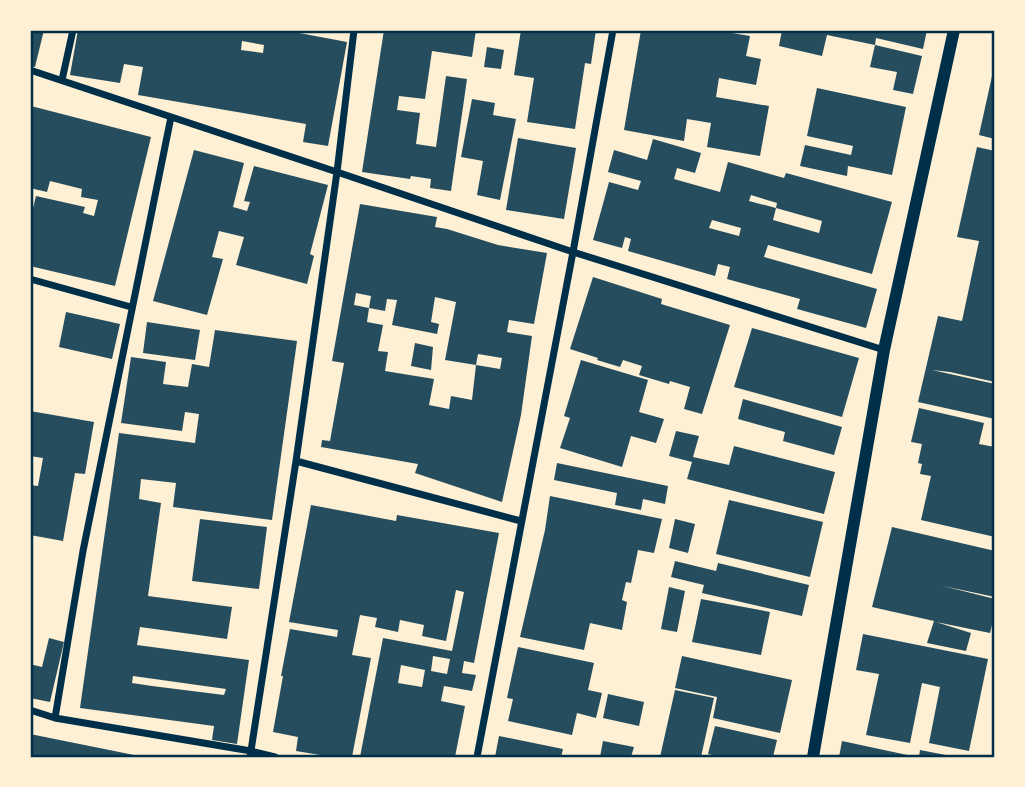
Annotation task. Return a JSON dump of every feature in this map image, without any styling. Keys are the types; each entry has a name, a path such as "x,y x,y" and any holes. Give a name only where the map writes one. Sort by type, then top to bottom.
{"street":[{"path":"62,80 73,30"},
{"path":"250,754 296,461 354,30"},
{"path":"477,757 613,30"},
{"path":"813,757 884,350 954,30"},
{"path":"30,70 573,253 884,350"},
{"path":"55,718 83,551 171,117"},
{"path":"30,279 131,307"},
{"path":"296,461 521,522"},
{"path":"30,710 55,718 275,757"}],"building":[{"path":"30,30 44,30 35,67 30,66"},
{"path":"78,30 295,30 294,32 347,42 328,146 303,142 306,124 138,95 143,67 124,64 120,83 70,75","holes":["242,41 264,45 263,53 241,50"]},
{"path":"384,30 476,30 472,57 432,51 425,99 399,96 397,110 420,113 416,144 436,147 446,76 467,79 451,191 430,188 431,179 411,176 410,179 362,172"},
{"path":"521,30 596,30 591,64 585,63 575,129 527,122 534,78 514,75"},
{"path":"641,30 714,30 750,36 746,56 761,59 756,85 719,78 716,97 769,106 760,156 707,147 711,123 687,119 684,141 624,130"},
{"path":"782,30 927,30 923,49 876,38 875,45 827,35 822,56 779,46"},
{"path":"875,45 922,56 913,94 893,90 897,72 870,67"},
{"path":"487,47 504,50 501,69 484,67"},
{"path":"995,67 995,139 979,135"},
{"path":"817,88 906,107 892,175 848,166 847,176 800,166 805,145 851,155 853,146 807,136"},
{"path":"472,99 495,103 493,115 516,119 500,200 477,195 483,161 461,157"},
{"path":"31,106 151,137 115,286 30,266 30,220 36,196 85,207 83,213 94,216 98,200 81,197 82,189 50,181 47,192 30,188"},
{"path":"518,138 576,148 564,219 506,210"},
{"path":"653,139 701,153 695,173 677,168 674,179 720,192 728,162 784,178 786,173 892,202 872,274 768,245 764,257 877,289 866,328 797,309 800,299 727,279 730,267 718,264 715,276 628,251 631,239 625,237 622,248 593,240 609,182 638,190 641,181 608,172 614,150 647,160","holes":["751,195 777,203 776,208 749,201","776,208 822,221 819,233 773,220","712,220 741,228 739,236 709,228"]},
{"path":"977,147 995,151 995,382 932,370 995,384 995,419 918,402 938,316 962,321 979,241 957,237"},
{"path":"194,150 244,163 233,207 247,211 250,202 244,201 254,166 328,185 310,254 314,256 307,284 236,265 244,237 219,231 212,257 223,259 207,315 153,301"},
{"path":"360,204 437,217 435,227 498,245 547,253 534,324 509,320 507,332 532,336 521,415 502,502 415,473 418,464 321,447 322,440 330,441 344,363 332,361","holes":["356,293 371,296 369,308 354,305","435,297 456,302 445,360 476,365 472,400 451,396 449,409 429,405 434,379 385,371 388,352 378,351 383,325 367,322 369,308 385,311 387,299 397,300 392,325 437,334 439,324 431,322","478,354 502,358 500,369 476,365"]},
{"path":"593,277 662,299 661,304 730,325 702,414 684,409 690,387 639,375 642,366 623,360 620,367 570,349"},
{"path":"66,312 120,324 112,359 59,347"},
{"path":"147,322 200,330 195,360 143,353"},
{"path":"752,328 859,358 842,417 734,387"},
{"path":"215,330 297,341 272,520 173,507 176,483 141,479 139,499 161,503 148,596 232,607 227,639 140,627 137,645 249,660 237,744 212,740 214,726 80,708 119,433 195,443 199,414 185,412 182,431 121,423 131,357 166,362 163,384 188,387 192,364 209,367","holes":["133,676 226,689 224,695 132,683"]},
{"path":"415,343 433,347 431,370 411,366"},
{"path":"581,360 648,380 639,412 664,419 656,443 631,436 622,467 560,448 570,418 564,416"},
{"path":"743,399 842,427 834,455 783,441 785,432 738,419"},
{"path":"919,408 984,423 979,444 995,447 995,537 921,520 931,476 920,474 922,464 918,463 922,444 911,442"},
{"path":"30,411 94,422 85,474 75,473 63,541 30,535 30,485 38,486 43,458 30,456"},
{"path":"676,431 699,436 693,457 729,465 734,446 835,472 824,514 687,479 692,462 669,456"},
{"path":"557,463 668,486 665,504 643,499 641,510 615,505 617,493 554,480"},
{"path":"550,496 662,519 654,553 638,550 631,583 626,582 622,600 627,602 622,630 590,623 584,650 520,637 545,530"},
{"path":"729,500 823,522 810,577 716,554"},
{"path":"311,505 396,521 397,515 499,533 474,663 464,661 462,673 476,675 472,691 444,686 441,701 465,706 455,757 360,757 383,638 452,651 464,592 456,590 446,641 422,636 424,625 400,620 398,632 375,627 377,618 360,615 352,655 371,658 352,757 332,757 296,751 298,737 273,732 290,629 337,637 338,630 289,622","holes":["433,656 450,659 447,674 431,671","401,665 425,670 422,687 398,683"]},
{"path":"200,519 267,527 259,589 192,581"},
{"path":"675,519 695,524 688,553 669,548"},
{"path":"892,527 995,551 995,597 943,586 995,599 990,633 936,622 971,633 966,651 927,643 934,621 872,607"},
{"path":"675,561 716,571 718,563 809,585 802,616 702,593 704,585 671,577"},
{"path":"669,587 685,591 677,632 661,629"},
{"path":"701,599 770,612 761,655 692,642"},
{"path":"863,634 988,659 969,751 929,743 940,687 922,683 910,743 866,735 879,674 856,670"},
{"path":"49,638 64,642 50,702 30,698 30,664 42,667"},
{"path":"518,647 594,663 588,690 602,693 596,718 577,713 572,735 508,721 513,699 507,698"},
{"path":"682,656 792,680 780,733 713,718 717,697 675,688"},
{"path":"675,690 714,698 701,757 660,757"},
{"path":"608,694 644,702 639,726 603,718"},
{"path":"715,726 777,740 773,757 722,757 708,754"},
{"path":"30,734 139,756 139,757 30,757"},
{"path":"499,736 563,749 561,757 495,757"},
{"path":"603,741 634,747 631,757 600,757"},
{"path":"842,741 912,756 912,757 839,757"},
{"path":"920,750 951,756 919,757"}]}
